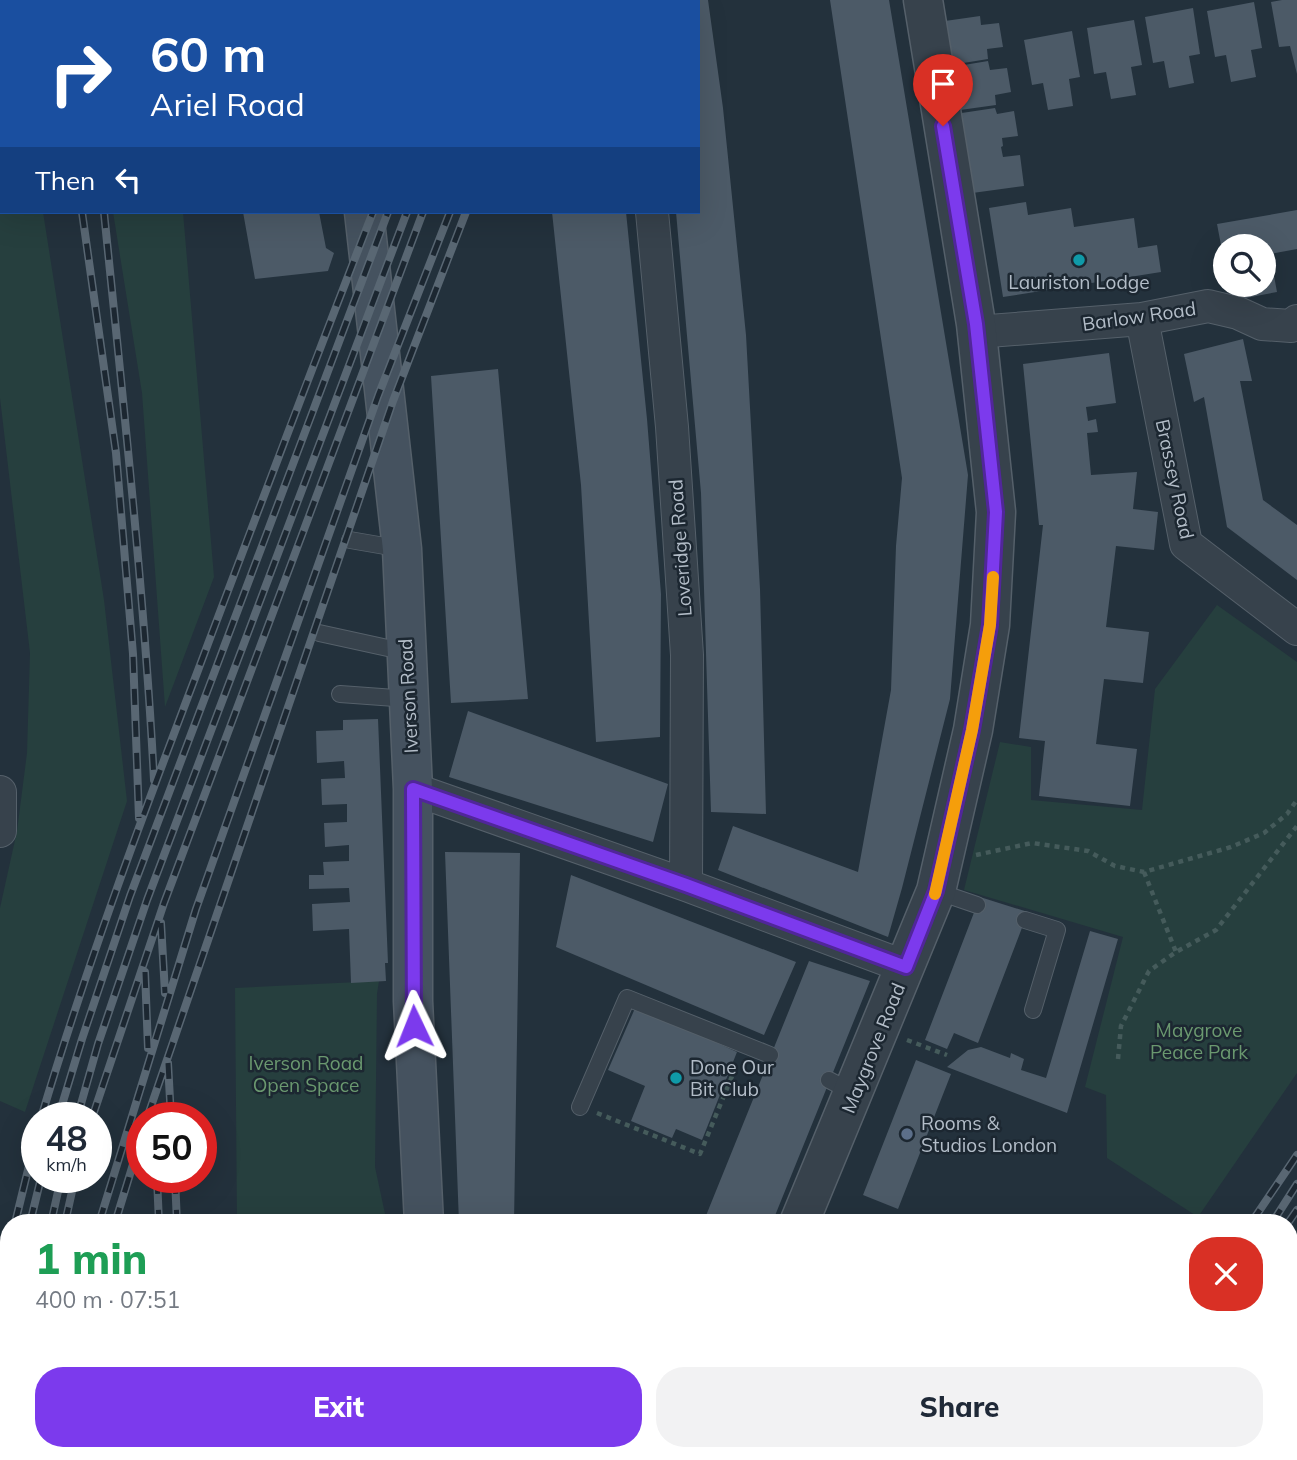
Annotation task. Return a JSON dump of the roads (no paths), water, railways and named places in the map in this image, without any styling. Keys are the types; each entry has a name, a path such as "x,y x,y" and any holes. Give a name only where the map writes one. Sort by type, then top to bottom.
{"main road":[{"name":"Iverson Road","path":"364,214 402,549 413,789 413,1001 424,1214"}],"street":[{"name":"Maygrove Road","path":"806,1214 842,1086 881,1029 906,967 947,895 990,625 996,512 976,332 923,0"},
{"name":"Loveridge Road","path":"652,214 672,427 687,655 686,885"},
{"name":"Barlow Road","path":"976,332 1142,319 1208,306 1238,313 1262,324 1291,326 1297,321"},
{"name":"Brassey Road","path":"1142,319 1186,544 1297,629"},
{"path":"413,789 686,885 906,967"}],"lane":[{"path":"350,540 402,549"},
{"path":"319,633 406,652"},
{"path":"340,694 409,699"},
{"path":"947,895 977,905"},
{"path":"1025,920 1057,930 1033,1010"},
{"path":"580,1107 627,998 770,1055"}],"railway":[{"path":"82,214 116,453 133,654 139,818"},
{"path":"104,214 139,567 154,780"},
{"path":"46,1102 76,1005 135,839 372,214"},
{"path":"63,1102 130,896 387,214"},
{"path":"82,1102 98,1044 147,900 406,214"},
{"path":"97,1102 164,903 422,214"},
{"path":"102,1214 196,909 378,396 449,214"},
{"path":"152,1102 393,401 465,214"},
{"path":"161,923 165,993"},
{"path":"145,972 148,1048"},
{"path":"168,1063 170,1102"},
{"path":"1257,1214 1297,1155"},
{"path":"1278,1214 1297,1184"},
{"path":"118,1214 126,1187"},
{"path":"17,1214 22,1193"},
{"path":"32,1214 37,1193"},
{"path":"53,1214 58,1193"},
{"path":"67,1214 72,1193"},
{"path":"158,1193 159,1214"},
{"path":"176,1193 177,1214"},
{"path":"1294,1214 1297,1210"}],"place":[{"name":"Lauriston Lodge","path":"1079,260"},
{"name":"Done Our Bit Club","path":"676,1078"},
{"name":"Rooms & Studios London","path":"907,1134"}],"park label":[{"name":"Maygrove Peace Park","path":"1199,1041"},
{"name":"Iverson Road Open Space","path":"306,1074"}]}
